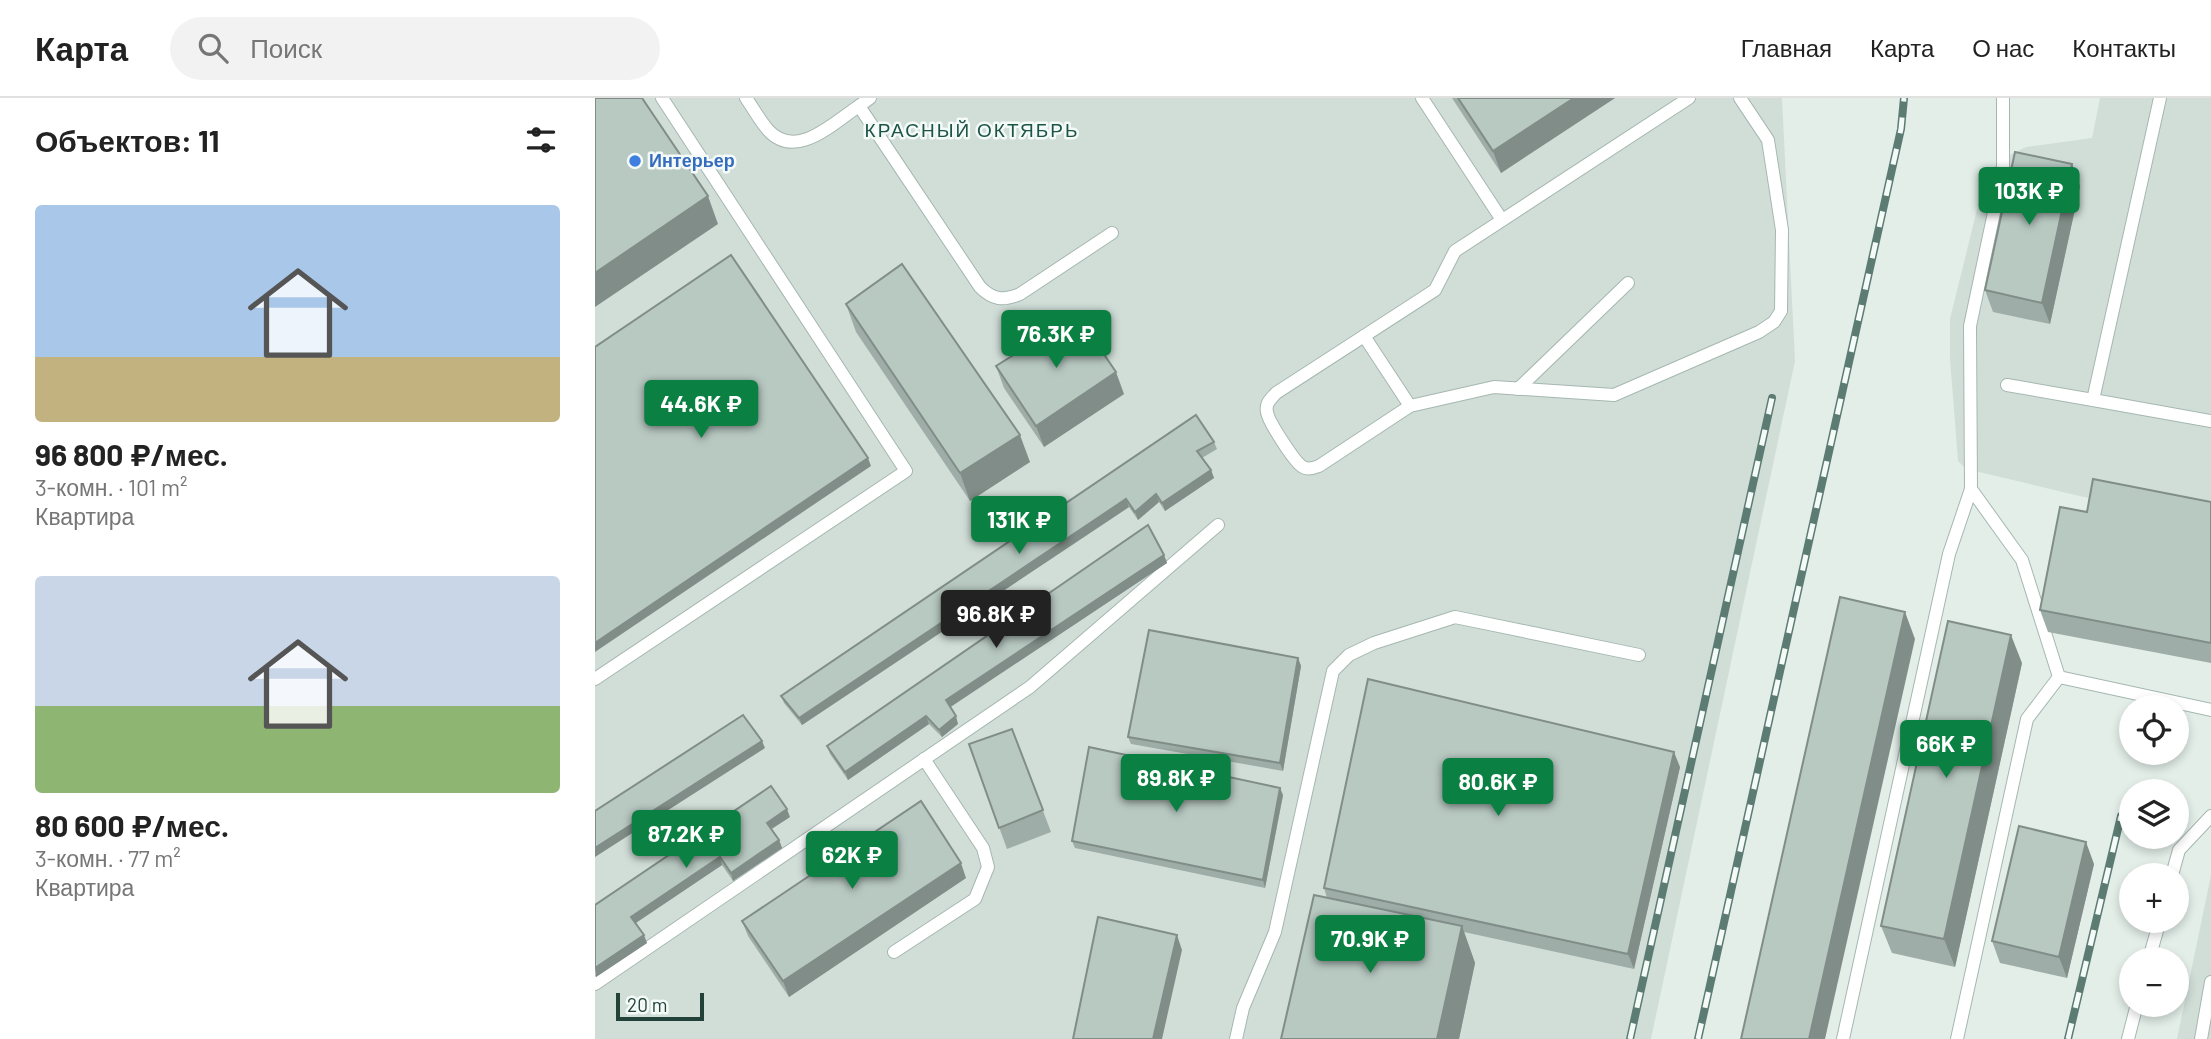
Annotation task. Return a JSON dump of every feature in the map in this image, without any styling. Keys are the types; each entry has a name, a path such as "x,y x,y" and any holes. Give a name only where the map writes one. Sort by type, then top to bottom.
{"lane":[{"path":"595,679 906,471 662,98"},
{"path":"746,98 768,130 779,140 795,143 811,137 870,98"},
{"path":"1422,98 1502,220"},
{"path":"1689,98 1455,251 1435,290 1276,393 1266,410 1303,467 1319,466 1410,406 1495,387 1614,395 1759,332 1774,322 1781,311 1782,230 1768,140 1740,98"},
{"path":"1843,1039 1949,554 1971,489 1970,326 2003,170 2003,98"},
{"path":"2093,400 2160,98"},
{"path":"859,106 979,287 990,297 1006,300 1020,294 1112,233"},
{"path":"1518,389 1628,283"},
{"path":"1364,336 1410,406"},
{"path":"2007,385 2211,421"},
{"path":"1971,489 2022,560 2059,677"},
{"path":"595,984 1030,687 1218,525"},
{"path":"1236,1039 1243,1008 1275,933 1333,671 1349,655 1374,643 1455,617 1639,655"},
{"path":"2059,677 2211,710"},
{"path":"1957,1039 2027,719 2059,677"},
{"path":"894,952 975,899 988,867 983,848 924,760"},
{"path":"2175,863 2179,850 2211,817"},
{"path":"2201,1039 2211,982"},
{"path":"2128,1039 2134,1017"}],"shaded area":[{"path":"595,98 1782,98 1795,361 1651,1039 595,1039"},
{"path":"2100,98 2211,98 2211,522 2101,501 1966,469 1958,461 1950,359 1950,319 1985,177 2002,159 2026,147 2092,138"},
{"path":"2211,875 2211,1039 2177,1039 2182,1017 2189,1017 2189,981"}],"building":[{"name":"Интерьер","path":"595,98 642,98 708,196 595,273"},
{"path":"1458,98 1574,98 1493,151"},
{"path":"2015,152 2072,164 2042,303 1985,290"},
{"path":"731,255 868,458 595,643 595,347"},
{"path":"902,264 1020,435 960,473 846,304"},
{"path":"1077,315 1116,372 1036,426 996,366"},
{"path":"1196,415 1214,442 1197,451 1211,470 1162,503 1156,494 1135,512 1126,499 799,718 781,696"},
{"path":"2093,479 2211,502 2211,643 2040,610 2060,507 2087,512"},
{"path":"1148,525 1164,555 946,700 956,716 939,730 926,716 845,772 827,746"},
{"path":"1840,597 1905,612 1809,1039 1741,1039"},
{"path":"1948,621 2011,635 1944,939 1881,926"},
{"path":"1149,630 1298,658 1280,763 1128,737"},
{"path":"1368,679 1674,752 1628,954 1324,888"},
{"path":"743,715 762,741 595,848 595,811"},
{"path":"1012,729 1043,810 999,828 969,744"},
{"path":"1089,747 1280,788 1263,880 1072,841"},
{"path":"771,786 787,809 767,823 779,840 731,873 720,857 631,917 644,935 595,968 595,905"},
{"path":"921,801 961,863 783,981 742,921"},
{"path":"2019,826 2086,842 2059,957 1992,941"},
{"path":"1314,895 1462,926 1437,1039 1281,1039"},
{"path":"1098,917 1177,935 1153,1039 1073,1039"}],"railway":[{"path":"1698,1039 1901,129 1904,98"},
{"path":"1630,1039 1772,398"},
{"path":"2068,1039 2119,824"}],"place":[{"name":"Интерьер","path":"635,161"}],"district":[{"name":"КРАСНЫЙ ОКТЯБРЬ","path":"972,130"}]}
